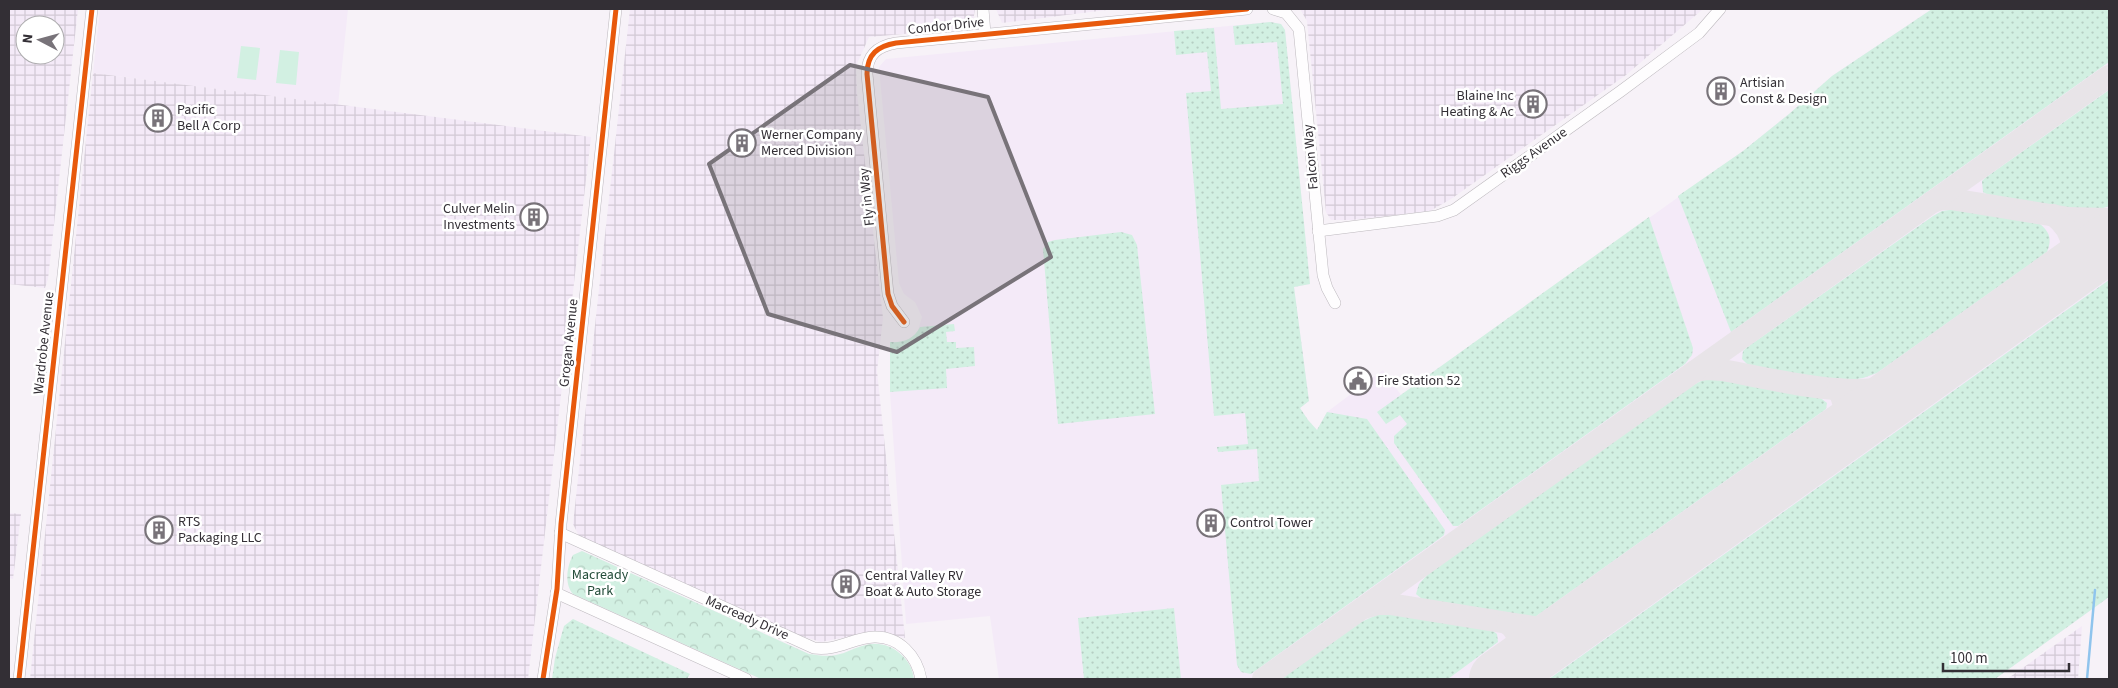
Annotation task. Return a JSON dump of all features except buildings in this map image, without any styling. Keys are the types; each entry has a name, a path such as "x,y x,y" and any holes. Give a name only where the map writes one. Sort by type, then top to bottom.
{"street":[{"name":"Wardrobe Avenue","path":"19,679 92,9"},
{"name":"Grogan Avenue","path":"543,679 556,593 560,533 616,9"},
{"path":"983,9 985,34"},
{"name":"Condor Drive","path":"867,66 873,52 883,45 1247,9"},
{"name":"Falcon Way","path":"1273,9 1286,13 1299,28 1323,275 1335,303"},
{"name":"Riggs Avenue","path":"1318,231 1437,216 1454,210 1699,33 1720,9"},
{"name":"Fly in Way","path":"867,66 888,294 892,306 904,322"},
{"name":"Macready Drive","path":"560,533 814,648 832,648 874,637 891,640 910,652 916,662 921,679"},
{"path":"556,593 746,679"}],"highlighted area":[{"path":"850,65 988,97 1051,257 897,352 768,314 709,164"}],"shaded area":[{"path":"9,9 78,9 48,279 45,288 9,284"},
{"path":"100,9 348,9 338,105 93,73"},
{"path":"630,9 975,9 972,28 869,37 856,66 857,93 883,318 877,371 905,638 877,631 821,642 798,635 579,536 573,524"},
{"path":"996,9 1115,9 1002,23"},
{"path":"1300,9 1703,9 1626,75 1451,199 1430,211 1352,220 1331,220 1326,212 1307,21"},
{"path":"1932,9 2109,9 2109,597 1995,679 999,679 990,616 906,624 890,392 890,342 903,342 917,334 922,317 915,302 904,294 899,283 879,67 886,59 1270,22 1281,24 1285,30 1310,284 1294,287 1309,401 1300,408 1317,430 1327,412 1383,370 1401,395 1743,151 1832,76"},
{"path":"93,73 591,137 528,679 30,679"},
{"path":"9,513 21,514 13,579 9,578"},
{"path":"2082,626 2078,679 2007,679"}],"green space":[{"path":"1932,9 2109,9 2109,62 1731,332 1678,196 1743,151 1832,76"},
{"path":"1270,22 1281,24 1285,30 1310,284 1294,287 1309,401 1300,408 1317,430 1327,412 1367,419 1445,530 1444,535 1439,539 1251,674 1241,672 1237,665 1221,485 1259,481 1257,449 1218,452 1217,447 1248,444 1245,413 1214,416 1186,93 1211,91 1207,52 1176,55 1174,31 1214,28 1221,109 1283,104 1277,42 1235,45 1233,26"},
{"path":"241,46 260,48 256,80 237,78"},
{"path":"280,50 299,52 296,85 276,83"},
{"path":"2109,90 2109,206 2095,211 2082,211 1990,196 1983,192 1982,181 1985,178"},
{"path":"1957,209 2040,224 2049,236 2047,252 1877,373 1863,378 1844,381 1759,368 1748,365 1742,359 1743,351 1746,348 1933,216 1942,211"},
{"path":"1649,217 1693,348 1692,355 1685,364 1458,526 1453,526 1394,443 1394,436 1407,424 1400,415 1386,424 1377,412"},
{"path":"1121,232 1132,235 1137,245 1155,414 1058,424 1043,249 1048,242 1055,240"},
{"path":"2109,280 2109,597 1995,679 1549,679"},
{"path":"954,324 955,331 946,332 947,342 956,342 956,348 974,347 975,366 946,369 947,388 890,392 890,342 908,339 915,335 920,327"},
{"path":"1717,379 1818,396 1827,403 1826,409 1535,617 1429,601 1422,599 1416,594 1419,584 1427,575 1695,384 1703,380"},
{"name":"Macready Park","path":"582,551 809,654 833,656 874,644 890,647 904,657 909,664 914,679 761,679 573,594 567,580 569,564 573,555"},
{"path":"1174,608 1181,679 1084,679 1078,618"},
{"path":"1381,613 1492,630 1497,634 1498,642 1448,679 1281,679 1361,622"},
{"path":"573,619 690,674 687,679 552,679 555,658 564,626"}],"waterway":[{"path":"2087,679 2095,590"}],"taxiway":[{"path":"1263,679 2109,76"},
{"path":"1932,202 1941,199 1951,199 2069,218 2109,219"},
{"path":"2053,215 2067,230 2072,246 2068,264 2056,281"},
{"path":"1695,371 1708,369 1722,370 1823,388 1863,390 1895,385 1934,368"},
{"path":"1832,441 1841,429 1844,416 1843,403 1838,389"},
{"path":"1364,608 1378,604 1390,604 1546,629 1568,626 1584,618"},
{"path":"1500,678 1511,665 1517,651 1517,636 1514,629 1507,623"}],"runway":[{"path":"1498,679 2109,243"}],"cycle path":[{"path":"19,679 92,9"},
{"path":"543,679 557,589 561,524 616,9"},
{"path":"904,322 892,306 888,294 867,74 869,61 875,52 884,46 896,43 1247,9"}],"place":[{"name":"Artisian Const & Design","path":"1721,91"},
{"name":"Blaine Inc Heating & Ac","path":"1533,104"},
{"name":"Pacific Bell A Corp","path":"158,118"},
{"name":"Werner Company Merced Division","path":"742,143"},
{"name":"Culver Melin Investments","path":"534,217"},
{"name":"Fire Station 52","path":"1358,381"},
{"name":"Control Tower","path":"1211,523"},
{"name":"RTS Packaging LLC","path":"159,530"},
{"name":"Central Valley RV Boat & Auto Storage","path":"846,584"}]}
